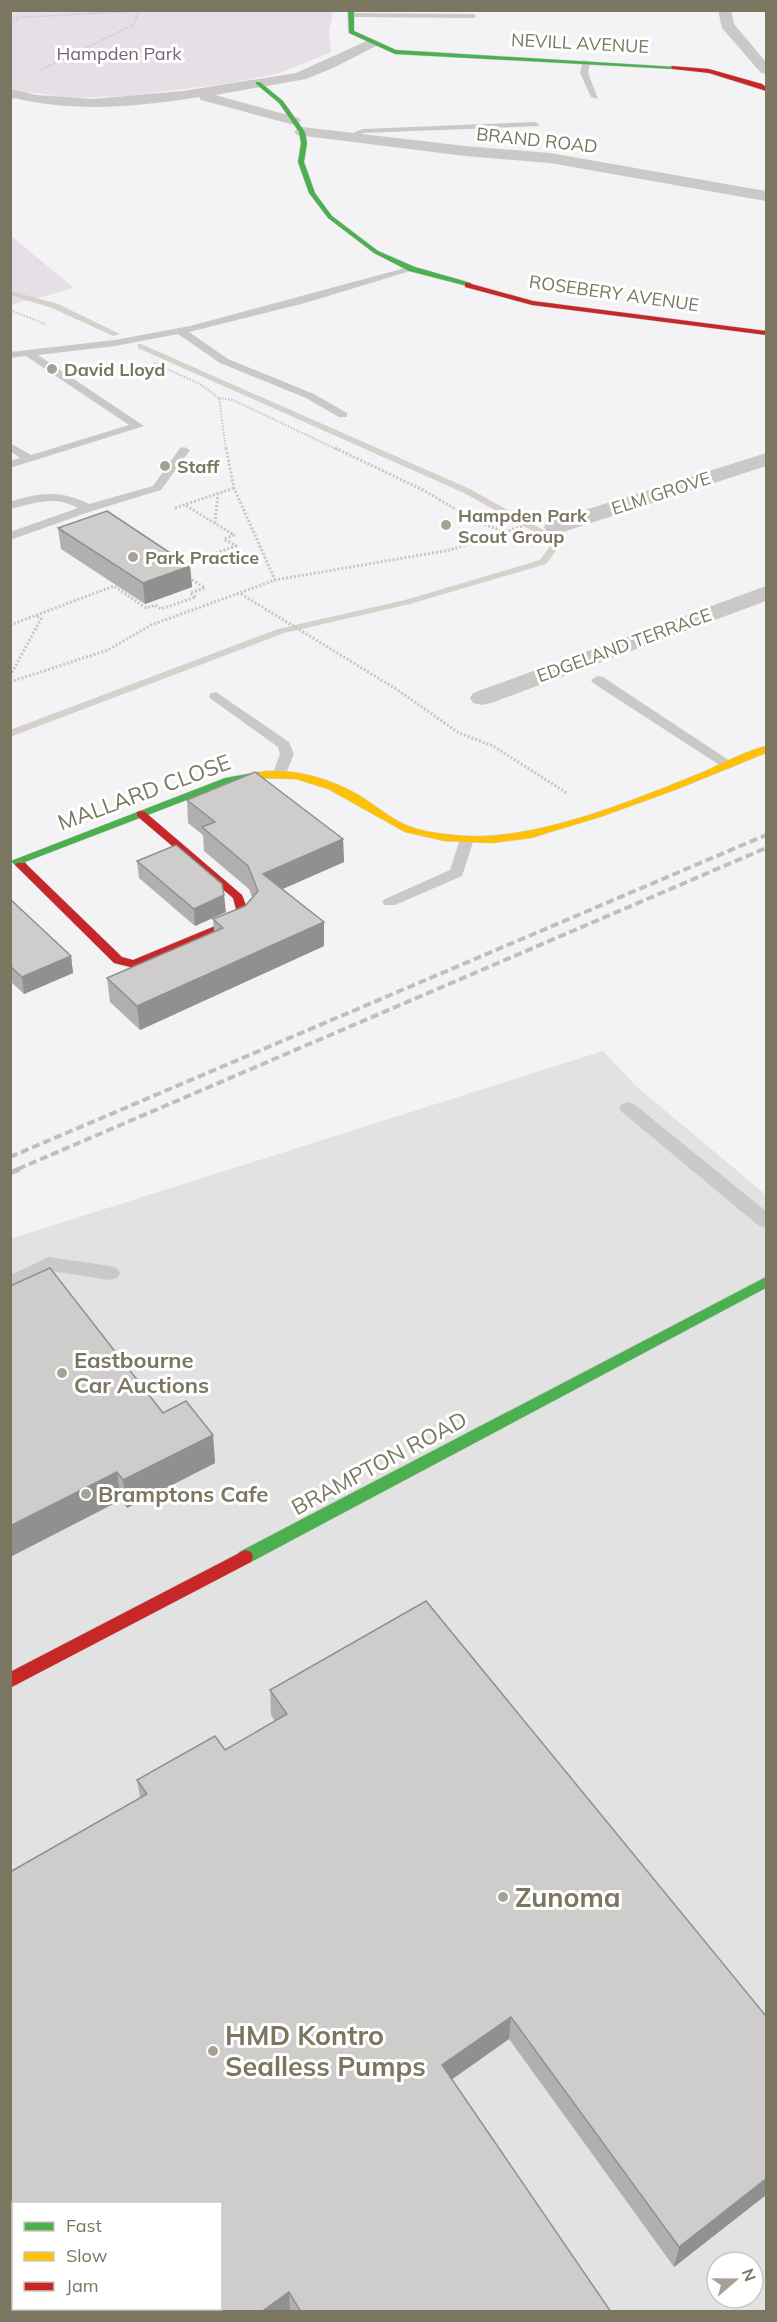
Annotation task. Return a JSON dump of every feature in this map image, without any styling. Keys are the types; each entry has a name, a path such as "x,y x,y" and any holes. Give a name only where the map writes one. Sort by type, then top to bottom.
{"street":[{"path":"724,10 727,25 766,70"},
{"path":"351,13 351,32 371,43"},
{"path":"10,93 61,101 115,102 165,99 301,76 371,43"},
{"name":"NEVILL AVENUE","path":"371,43 395,52 709,70 764,86"},
{"path":"258,83 281,102 298,126"},
{"path":"196,94 298,126"},
{"name":"BRAND ROAD","path":"298,126 347,136 465,151 550,158 766,196"},
{"name":"ROSEBERY AVENUE","path":"298,126 304,143 301,162 312,193 330,218 375,252 412,269 532,303 766,333"},
{"name":"ELM GROVE","path":"555,527 766,459"},
{"name":"EDGELAND TERRACE","path":"482,698 766,593"},
{"name":"MALLARD CLOSE","path":"141,814 238,897 243,913 236,922 134,964 118,960 17,861 229,780 280,773 308,776 327,784 411,831 467,839 505,839 597,815 766,749"},
{"name":"BRAMPTON ROAD","path":"10,1682 766,1282"}],"lane":[{"path":"351,13 473,16"},
{"path":"586,62 584,73 595,97"},
{"path":"347,136 363,131 535,124"},
{"path":"10,355 115,343 179,330 279,308 412,269"},
{"path":"179,330 224,361 310,396 343,415"},
{"path":"10,465 138,426 28,353"},
{"path":"10,446 29,459"},
{"path":"10,536 88,508 157,488 184,450"},
{"path":"10,506 39,496 68,497 88,508"},
{"path":"598,680 729,765"},
{"path":"216,696 284,745 287,754 280,773"},
{"path":"390,902 458,873 467,839"},
{"path":"628,1108 766,1221"},
{"path":"10,1284 49,1264 110,1273"}],"path":[{"path":"10,18 140,11 134,25 36,72"},
{"path":"10,22 22,18"},
{"path":"10,313 16,312"},
{"path":"219,398 233,400 244,405 425,491 477,522 507,533"},
{"path":"214,523 218,494"},
{"path":"174,567 236,546 224,538 234,535 185,505"},
{"path":"10,682 108,650 151,625 275,580 450,550 514,530"},
{"path":"10,626 31,618 29,616 114,586 146,608 155,605 161,609 196,597 190,593 205,588 182,573"},
{"path":"241,594 396,689 459,733 493,746 546,778 597,815"},
{"path":"10,676 41,619 35,614"}],"shaded area":[{"path":"603,1051 637,1087 766,1195 766,2311 11,2311 10,1239"}],"green space":[{"name":"Hampden Park","path":"11,11 333,11 329,31 331,52 280,73 231,83 130,96 67,98 30,92 11,100"},
{"path":"11,236 74,288 11,305"}],"building":[{"path":"107,511 190,566 143,583 58,528"},
{"path":"255,772 343,839 263,874 324,922 137,1006 107,978 223,928 213,919 245,906 258,891 248,866 202,827 215,822 187,800"},
{"path":"176,845 222,884 224,895 194,909 137,861"},
{"path":"10,899 71,956 22,977 10,966"},
{"name":"Eastbourne Car Auctions","path":"50,1268 163,1413 186,1401 213,1435 123,1480 117,1472 10,1526 10,1286"},
{"path":"426,1601 766,2016 766,2179 679,2247 511,2017 442,2065 611,2312 301,2312 289,2292 261,2312 10,2312 10,1872 147,1794 137,1780 215,1736 225,1750 287,1714 270,1690"}],"waterway":[{"path":"10,293 55,306 116,334"},
{"path":"10,734 281,631 407,602 543,562 558,541 467,491 141,346"}],"railway":[{"path":"10,1157 766,835"},
{"path":"18,1169 766,848"},
{"path":"10,1173 22,1168"}],"traffic: fast":[{"path":"351,10 351,32 395,52 673,67"},
{"path":"258,83 281,102 302,132 304,143 301,162 312,193 330,217 376,252 412,269 468,285"},
{"path":"21,865 17,861 229,780 259,775"},
{"path":"245,1557 766,1282"}],"traffic: slow":[{"path":"259,775 296,776 332,786 409,830 445,838 492,840 531,834 599,814 671,788 766,749"}],"traffic: jam":[{"path":"673,67 709,71 760,85 766,89"},
{"path":"468,285 532,303 766,333"},
{"path":"21,865 118,960 134,964 236,922 243,913 238,897 141,814"},
{"path":"10,1681 245,1557"}],"place":[{"name":"David Lloyd","path":"52,369"},
{"name":"Staff","path":"165,466"},
{"name":"Hampden Park Scout Group","path":"446,525"},
{"name":"Park Practice","path":"133,557"},
{"name":"Eastbourne Car Auctions","path":"62,1373"},
{"name":"Bramptons Cafe","path":"86,1494"},
{"name":"Zunoma","path":"503,1897"},
{"name":"HMD Kontro Sealless Pumps","path":"213,2051"}]}
